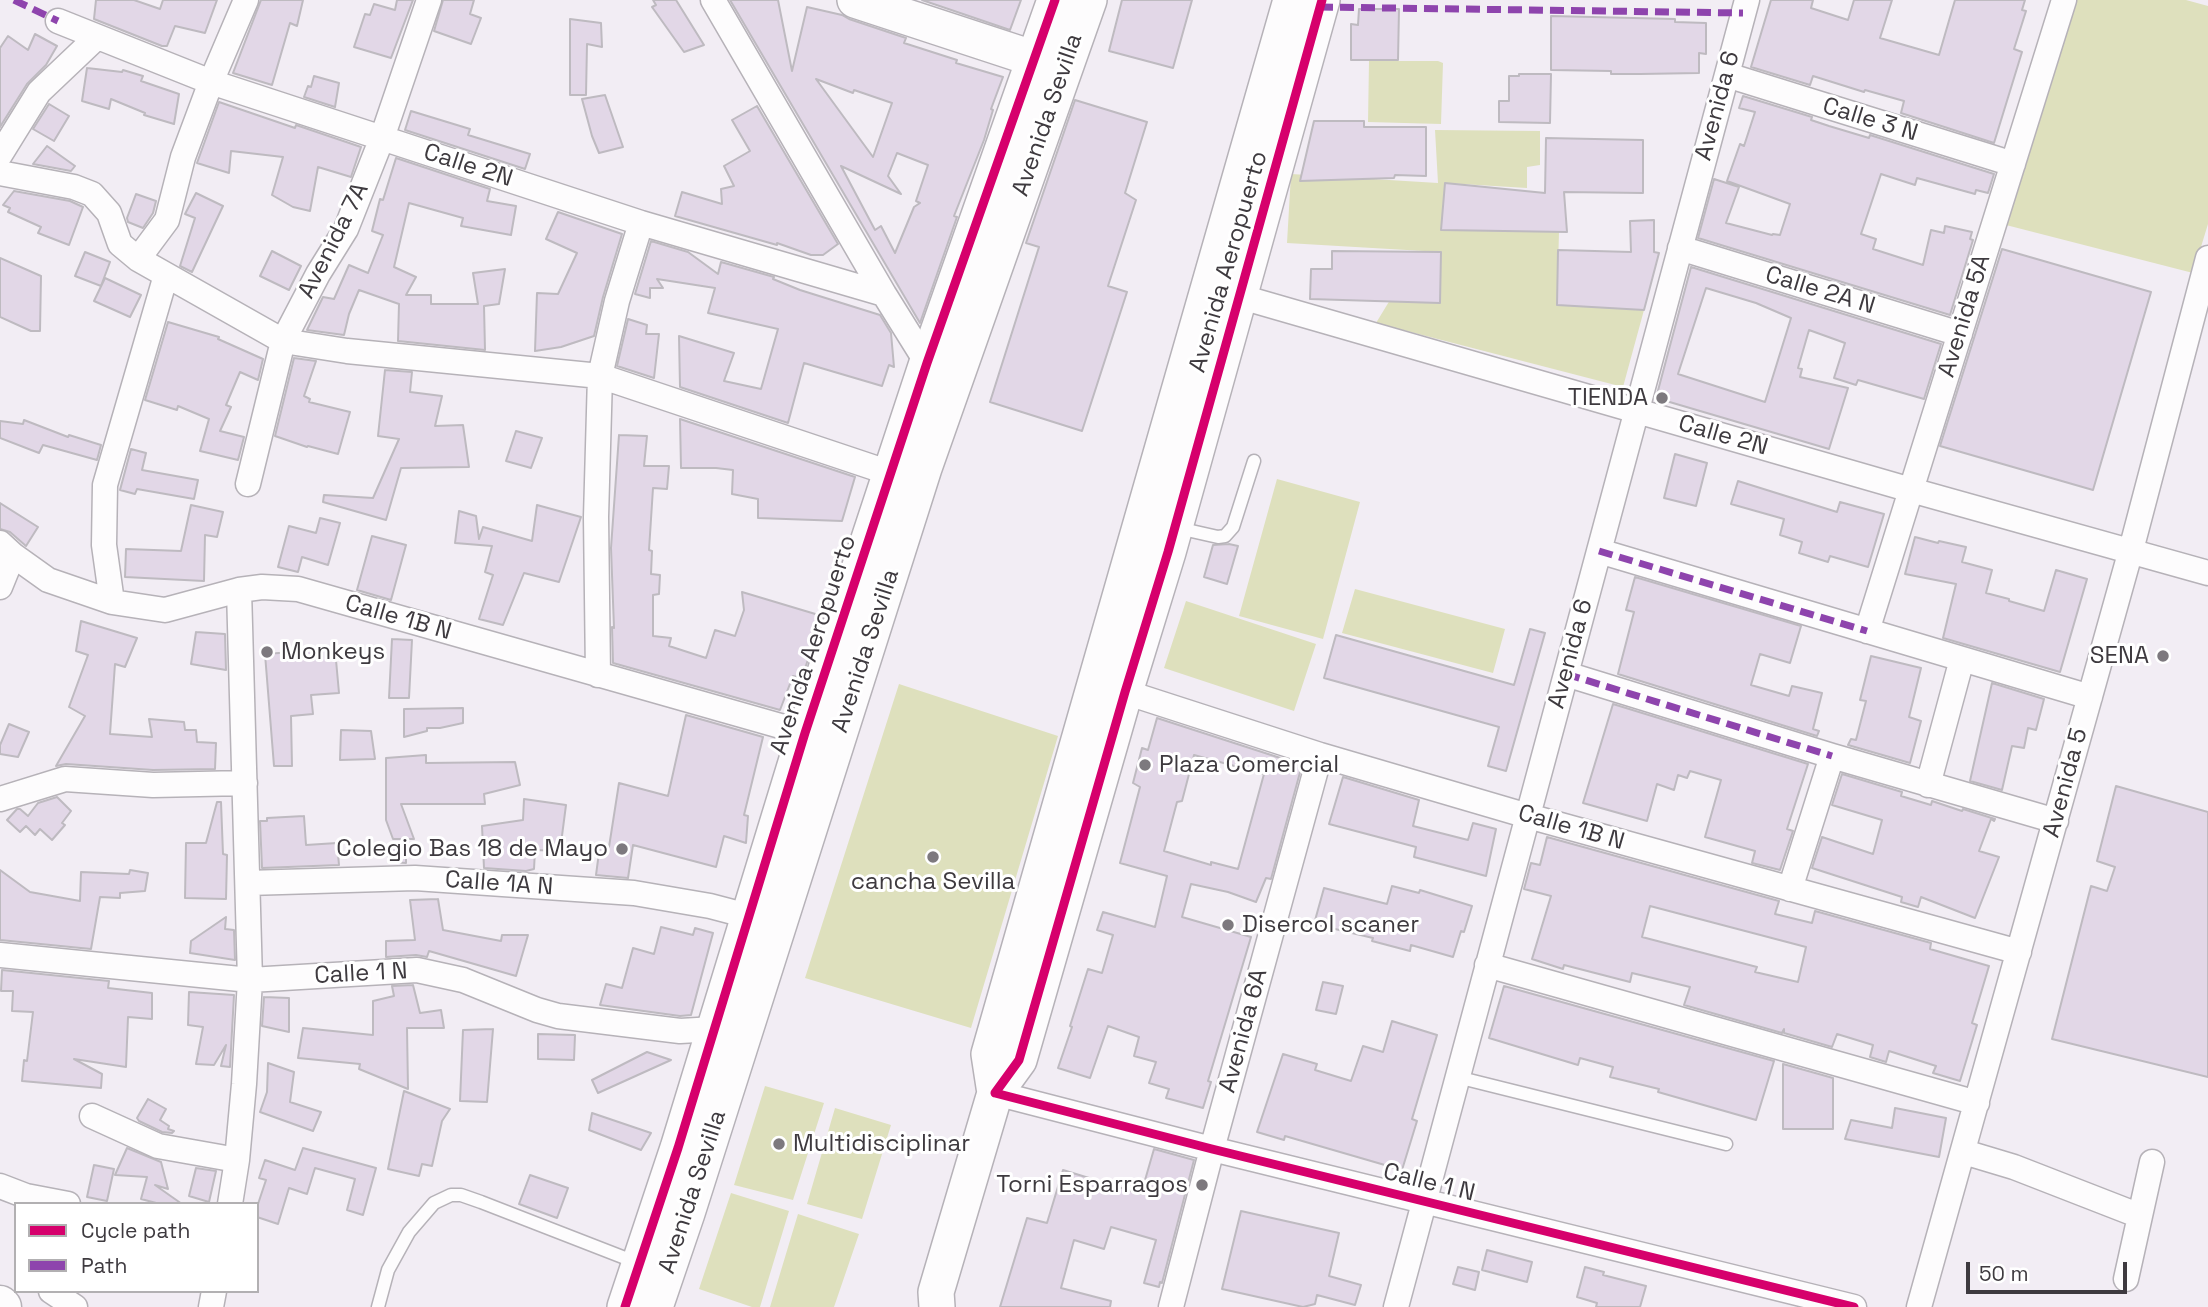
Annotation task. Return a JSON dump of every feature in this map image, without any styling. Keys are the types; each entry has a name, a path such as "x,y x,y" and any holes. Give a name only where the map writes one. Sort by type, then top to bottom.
{"main road":[{"path":"855,0 1035,59"},
{"name":"Avenida Aeropuerto","path":"625,1307 678,1149 804,733 927,363 1055,0"},
{"name":"Avenida Sevilla","path":"655,1307 924,468 1089,0"},
{"path":"995,1093 989,1054 1291,0"},
{"name":"Avenida Aeropuerto","path":"931,1302 995,1093 1019,1060 1175,527 1322,0"},
{"path":"949,398 927,363 965,351"},
{"path":"687,1213 678,1149 729,1082"}],"street":[{"path":"138,259 167,220 183,157 246,0"},
{"name":"Avenida 7A","path":"248,484 283,341 318,274 346,229 383,138 429,0"},
{"path":"713,0 927,363"},
{"name":"Avenida 6","path":"1396,1307 1747,0"},
{"name":"Avenida 5A","path":"1867,631 2064,0"},
{"name":"Calle 2N","path":"58,21 211,82 641,222 884,294"},
{"path":"0,155 39,92 97,37"},
{"name":"Calle 3 N","path":"1727,75 2013,164"},
{"path":"0,173 74,187 92,194 109,213 120,244 138,259 283,341 347,351 600,376 891,473"},
{"path":"598,676 596,517 600,376 617,300 641,222"},
{"name":"Calle 2A N","path":"1680,248 1960,334"},
{"name":"Avenida 5","path":"1919,1307 2131,550 2208,258"},
{"path":"112,602 104,545 105,485 166,275"},
{"name":"Calle 2N","path":"1238,296 1911,491 2208,573"},
{"path":"0,587 6,549"},
{"name":"Calle 1B N","path":"6,549 47,580 112,602 165,610 239,590 262,587 298,589 804,733"},
{"path":"1599,551 2090,697"},
{"path":"230,1202 244,1084 250,980 239,590"},
{"path":"1928,785 1962,659"},
{"path":"1566,674 1928,785 2056,821"},
{"name":"Calle 1B N","path":"1125,692 1320,755 1528,816 2019,952"},
{"name":"Avenida 6A","path":"1171,1307 1320,755"},
{"path":"1790,889 1832,756"},
{"path":"0,799 65,779 153,785 245,783"},
{"name":"Calle 1A N","path":"248,883 415,878 634,893 710,906 748,916"},
{"name":"Calle 1 N","path":"0,955 250,980 417,970 463,980 558,1016 680,1031 715,1029"},
{"path":"1487,965 1977,1103"},
{"name":"Calle 1 N","path":"995,1093 1854,1307"},
{"path":"92,1116 158,1146 237,1160"},
{"path":"1964,1152 2014,1167 2140,1216"},
{"path":"2126,1279 2152,1162"},
{"path":"0,1186 26,1196 58,1202"},
{"path":"54,1293 75,1307"}],"lane":[{"path":"1175,527 1218,537 1226,536 1233,527 1254,461"},
{"path":"1457,1077 1726,1144"},
{"path":"378,1307 388,1270 409,1232 434,1203 451,1195 461,1195 481,1202 639,1264"}],"green space":[{"path":"2073,0 2186,0 2208,6 2208,224 2193,273 2006,225"},
{"path":"1369,61 1443,63 1441,124 1368,122"},
{"path":"1435,130 1540,131 1540,165 1527,167 1527,188 1445,183 1441,229 1559,232 1557,305 1644,310 1623,387 1376,323 1390,300 1440,302 1441,252 1287,243 1291,174 1438,183"},
{"path":"1277,479 1360,502 1323,639 1239,616"},
{"path":"1355,589 1505,629 1493,673 1342,633"},
{"path":"1186,601 1316,644 1294,711 1164,668"},
{"name":"cancha Sevilla","path":"899,684 1058,736 971,1028 805,978"},
{"name":"Multidisciplinar","path":"765,1086 824,1103 793,1200 734,1185"},
{"name":"Multidisciplinar","path":"835,1108 891,1125 862,1219 807,1204"},
{"name":"Multidisciplinar","path":"731,1193 789,1211 760,1307 752,1307 699,1289"},
{"name":"Multidisciplinar","path":"798,1214 859,1234 834,1307 770,1307"}],"building":[{"path":"96,0 134,0 160,9 163,0 217,0 205,33 175,26 167,46 162,46 94,19"},
{"path":"261,0 303,0 297,26 290,23 272,85 233,73"},
{"path":"397,0 413,0 391,58 354,47 365,14 370,15 374,4 395,10"},
{"path":"443,0 474,0 470,14 481,18 471,44 434,31"},
{"path":"653,0 676,0 704,45 684,52 652,7 656,5"},
{"path":"730,0 778,0 792,71 807,7 842,15 906,38 904,43 1003,77 991,109 993,110 984,140 954,216 957,217 920,323","holes":["816,79 853,93 854,90 892,103 873,157","897,153 928,165 916,201 920,203 914,207 895,253 881,226 875,230 841,166 901,194 888,176"]},
{"path":"922,0 1021,0 1010,30"},
{"path":"1122,0 1192,0 1173,68 1109,51"},
{"path":"1771,0 1813,0 1811,8 1848,20 1854,0 1892,0 1880,38 1939,55 1955,0 2025,0 2022,10 2026,11 2014,49 2022,52 1994,143 1901,113 1904,101 1813,76 1810,85 1751,67"},
{"path":"1359,9 1399,9 1398,60 1351,60 1351,24 1358,25"},
{"path":"1551,16 1675,19 1675,22 1706,23 1706,54 1699,53 1699,73 1611,74 1611,71 1551,70"},
{"path":"570,19 601,23 602,47 587,44 586,95 570,95"},
{"path":"35,34 57,46 46,65 27,84 0,127 0,48 8,36 28,50"},
{"path":"87,68 123,70 143,76 141,81 179,94 174,124 144,115 145,113 111,99 109,109 82,101"},
{"path":"1551,74 1550,123 1499,122 1499,101 1509,101 1509,76"},
{"path":"314,76 339,83 335,107 304,97"},
{"path":"605,95 623,147 599,153 582,99"},
{"path":"1743,96 1812,117 1811,120 1829,126 1869,138 1870,135 1994,174 1988,193 1976,190 1975,194 1917,178 1915,185 1881,174 1861,234 1876,239 1873,249 1923,265 1931,230 1944,233 1945,226 1972,232 1970,239 1973,240 1950,315 1698,238 1714,179 1739,187 1726,223 1780,235 1790,204 1727,181 1740,144 1744,146 1755,112 1739,108"},
{"path":"1075,100 1147,122 1125,193 1136,200 1108,286 1127,292 1082,431 990,402 1039,247 1026,243"},
{"path":"219,102 361,147 351,177 318,167 310,211 293,207 272,195 283,157 231,151 229,173 197,163"},
{"path":"49,104 69,116 54,141 33,129"},
{"path":"757,106 838,244 823,255 811,255 777,243 675,216 682,192 722,204 721,189 734,186 724,166 750,151 732,120"},
{"path":"411,111 470,129 468,135 530,154 525,169 405,130"},
{"path":"1314,121 1364,121 1364,127 1426,127 1426,176 1395,175 1394,178 1300,181"},
{"path":"1546,138 1643,140 1643,193 1564,192 1567,232 1441,230 1445,183 1545,193"},
{"path":"47,146 75,166 71,171 33,164"},
{"path":"396,158 490,189 487,201 516,206 511,235 461,226 463,218 409,203 394,267 416,277 406,295 431,295 431,304 478,304 473,273 505,269 499,304 484,306 485,350 398,341 399,304 359,290 344,335 307,330 323,297 334,299 349,265 368,273 383,235 372,231 380,199 383,200"},
{"path":"14,191 70,201 83,207 69,245 38,233 41,227 8,212 10,208 3,205"},
{"path":"196,193 223,206 192,272 180,266 195,218 185,214"},
{"path":"136,194 156,201 153,213 143,228 128,222 127,218"},
{"path":"558,212 622,234 594,336 561,347 535,351 537,293 558,294 577,253 546,239"},
{"path":"1654,220 1654,252 1659,253 1644,310 1557,305 1558,250 1631,252 1630,221"},
{"path":"651,241 688,252 718,274 721,262 774,277 773,279 800,290 880,315 891,333 894,367 889,365 882,386 804,363 788,423 680,387 679,336 734,353 724,381 761,389 778,329 708,313 715,288 657,279 663,288 650,288 650,298 635,294"},
{"path":"2002,249 2151,292 2093,490 1940,446"},
{"path":"272,251 301,266 289,290 260,276"},
{"path":"1332,251 1441,252 1440,303 1310,299 1311,269 1332,269"},
{"path":"85,252 110,262 101,286 75,276"},
{"path":"0,258 41,276 40,331 31,331 0,317"},
{"path":"1691,267 1941,344 1924,399 1858,380 1856,385 1834,378 1845,343 1809,330 1798,368 1802,369 1800,377 1848,388 1829,449 1656,398","holes":["1706,288 1756,303 1791,318 1765,402 1678,374"]},
{"path":"105,278 141,295 130,317 94,301"},
{"path":"628,319 647,325 646,334 659,334 654,378 617,366"},
{"path":"168,322 219,337 218,339 263,359 258,380 240,372 226,405 231,407 220,431 244,437 238,460 200,451 209,419 178,406 177,410 145,400"},
{"path":"294,358 316,361 304,396 310,399 309,402 350,412 338,454 275,436"},
{"path":"385,370 412,372 410,392 442,396 435,426 463,425 469,467 401,468 386,520 323,502 324,495 373,498 399,439 378,436"},
{"path":"680,419 855,477 842,521 758,518 758,499 732,494 733,470 681,468"},
{"path":"24,420 68,437 69,435 101,445 97,460 43,445 39,453 0,438 0,421 23,424"},
{"path":"516,431 542,438 531,468 506,461"},
{"path":"619,435 647,436 644,466 669,466 667,489 653,488 649,550 652,551 651,574 660,575 659,594 653,595 653,636 671,638 669,646 706,658 715,630 735,636 744,610 742,592 822,616 802,678 793,676 780,710 613,663 611,548"},
{"path":"131,449 146,453 142,470 198,480 194,499 137,489 135,494 120,490"},
{"path":"1675,454 1707,463 1696,506 1664,498"},
{"path":"1738,481 1837,512 1840,502 1884,514 1868,567 1830,556 1828,562 1799,553 1802,542 1780,535 1784,519 1731,504"},
{"path":"0,503 38,527 26,546 10,532 0,529"},
{"path":"191,505 223,512 217,537 205,535 204,581 125,577 126,549 181,551"},
{"path":"537,505 581,517 559,582 524,573 503,625 479,619 493,575 485,572 492,546 455,543 459,511 476,516 479,539 483,527 532,541"},
{"path":"320,518 340,523 328,565 302,557 298,572 278,567 289,526 316,533"},
{"path":"372,536 406,545 391,600 357,590"},
{"path":"1915,537 1966,547 1962,562 1992,570 1986,593 2044,611 2056,570 2087,579 2060,672 1943,638 1956,584 1905,574"},
{"path":"1213,545 1238,546 1227,584 1204,577"},
{"path":"1635,577 1801,626 1790,663 1760,654 1751,685 1789,696 1792,686 1822,693 1813,729 1819,731 1817,736 1618,674 1634,612 1626,610"},
{"path":"81,621 137,638 125,667 115,664 110,734 152,737 149,719 184,722 185,730 196,730 197,742 216,743 215,769 153,770 66,764 56,766 85,716 69,707 88,655 76,651"},
{"path":"1530,629 1545,633 1506,771 1488,766 1499,727 1324,678 1336,635 1514,685"},
{"path":"196,632 225,634 226,670 191,664"},
{"path":"392,639 412,640 409,698 389,698"},
{"path":"335,649 339,693 311,695 313,714 291,716 292,766 274,766 265,654"},
{"path":"1871,656 1921,668 1909,717 1921,721 1910,763 1848,745 1851,739 1856,740 1866,701 1860,700"},
{"path":"1992,683 2044,699 2036,730 2028,728 2024,748 2012,746 2002,790 1970,781"},
{"path":"1613,704 1808,764 1787,829 1793,831 1780,870 1752,863 1755,851 1705,837 1721,780 1690,771 1687,778 1678,775 1674,790 1657,784 1647,821 1583,803"},
{"path":"463,708 463,723 427,728 427,731 404,737 404,709"},
{"path":"686,715 763,737 744,815 748,816 746,843 724,836 716,867 633,845 628,878 596,875 600,845 609,847 619,783 668,796"},
{"path":"1157,718 1302,765 1271,879 1266,878 1256,902 1228,892 1191,884 1182,917 1251,937 1208,1081 1211,1082 1203,1108 1166,1098 1169,1089 1149,1083 1156,1062 1134,1056 1139,1037 1108,1026 1090,1078 1058,1068 1088,969 1102,973 1113,935 1097,930 1103,912 1155,927 1167,876 1120,863 1140,787 1133,783 1142,748 1148,750","holes":["1194,755 1264,774 1238,869 1211,862 1211,865 1164,851 1177,802 1182,801"]},
{"path":"9,724 29,732 18,757 0,754 0,745"},
{"path":"341,730 371,731 375,759 340,760"},
{"path":"426,755 426,763 515,762 520,785 484,794 485,804 401,804 414,839 393,839 386,820 386,758"},
{"path":"1842,774 1902,792 1901,796 1931,805 1932,801 1995,819 1991,819 1979,851 1999,857 1975,918 1921,897 1918,907 1901,902 1902,897 1812,868 1822,837 1873,854 1882,820 1832,805"},
{"path":"1343,777 1419,800 1413,826 1468,840 1473,823 1496,829 1486,876 1414,857 1416,847 1329,824"},
{"path":"2116,786 2208,812 2208,1077 2052,1039 2091,886 2107,891 2115,867 2097,861"},
{"path":"57,797 71,811 62,823 65,825 52,840 40,829 35,835 26,826 20,832 7,820 17,809 28,816 38,803"},
{"path":"524,799 566,805 560,851 535,850 534,869 526,871 484,868 482,826 523,820"},
{"path":"217,802 221,802 223,854 227,855 226,899 185,898 186,843 206,843"},
{"path":"304,816 306,845 337,843 339,865 262,868 260,821 267,821 267,818"},
{"path":"1547,837 1779,901 1775,914 1812,923 1815,911 1931,943 1930,949 1989,966 1972,1023 1977,1025 1960,1081 1933,1073 1936,1066 1889,1051 1886,1062 1870,1057 1873,1045 1837,1034 1832,1047 1784,1033 1784,1029 1782,1033 1684,1005 1690,987 1632,973 1630,982 1564,965 1563,969 1532,959 1551,896 1524,889 1531,863 1540,865","holes":["1650,906 1806,947 1798,982 1755,972 1757,967 1642,937"]},
{"path":"406,845 406,863 389,862 387,846"},
{"path":"0,870 30,892 80,901 81,872 129,874 130,870 148,873 145,891 120,893 120,898 100,897 91,949 0,940"},
{"path":"1392,886 1419,893 1420,890 1472,906 1453,957 1411,945 1410,951 1372,941 1373,938 1314,924 1324,888 1387,904"},
{"path":"438,899 443,930 501,941 502,935 528,935 516,976 429,951 427,957 386,957 386,941 415,940 410,900"},
{"path":"226,917 225,929 234,930 235,960 190,953 191,941"},
{"path":"661,927 693,935 695,928 713,933 691,1015 680,1016 600,1005 606,984 622,988 633,948 654,954"},
{"path":"2,970 109,981 108,988 152,993 152,1019 128,1017 126,1067 74,1059 102,1074 101,1088 22,1081 33,1012 12,1011 13,991 1,991"},
{"path":"1323,982 1343,986 1336,1014 1316,1010"},
{"path":"413,985 420,1013 441,1010 444,1028 407,1028 408,1089 359,1069 360,1064 298,1058 303,1028 373,1035 373,1001 394,996 392,986"},
{"path":"1504,986 1774,1061 1756,1120 1658,1092 1659,1089 1610,1077 1613,1067 1580,1058 1578,1065 1489,1038"},
{"path":"189,992 234,995 230,1067 221,1066 226,1045 214,1065 196,1064 203,1027 188,1025"},
{"path":"264,997 289,998 289,1032 262,1026"},
{"path":"1392,1021 1437,1035 1412,1119 1417,1121 1402,1170 1285,1136 1284,1140 1257,1132 1283,1054 1317,1064 1315,1070 1351,1081 1363,1046 1383,1052"},
{"path":"493,1029 487,1102 460,1101 463,1030"},
{"path":"538,1034 575,1035 574,1060 538,1059"},
{"path":"647,1052 671,1060 598,1093 592,1080"},
{"path":"268,1063 294,1072 290,1102 321,1112 313,1131 260,1112 267,1092"},
{"path":"1783,1064 1833,1078 1833,1129 1783,1129"},
{"path":"404,1091 450,1109 442,1121 432,1166 422,1164 419,1176 388,1169"},
{"path":"148,1099 166,1109 160,1120 169,1126 168,1129 174,1131 172,1133 162,1132 139,1121 137,1118"},
{"path":"1895,1108 1946,1118 1939,1157 1845,1139 1851,1120 1892,1128"},
{"path":"592,1113 651,1133 641,1150 589,1130"},
{"path":"127,1148 161,1162 168,1189 155,1185 179,1202 141,1199 147,1177 115,1175"},
{"path":"303,1148 376,1168 363,1215 347,1210 355,1179 315,1168 307,1194 289,1188 278,1224 259,1218 259,1202 266,1180 259,1178 265,1160 295,1170"},
{"path":"1154,1149 1194,1160 1159,1287 1144,1283 1156,1240 1111,1227 1104,1249 1074,1240 1061,1288 1111,1301 1110,1307 1000,1307 1027,1218 1047,1223 1063,1170 1141,1194"},
{"path":"94,1165 114,1169 107,1201 87,1197"},
{"path":"196,1168 216,1171 209,1202 189,1196"},
{"path":"530,1175 568,1188 557,1218 519,1204"},
{"path":"1241,1211 1339,1233 1329,1276 1361,1285 1355,1305 1317,1295 1315,1304 1303,1307 1222,1289"},
{"path":"1487,1250 1532,1262 1527,1282 1482,1270"},
{"path":"1458,1267 1479,1272 1475,1290 1453,1284"},
{"path":"1585,1267 1604,1272 1603,1275 1646,1286 1640,1307 1596,1307 1597,1303 1577,1297"}],"marked path":[{"path":"14,0 58,21"},
{"path":"1319,7 1743,13"},
{"path":"1599,551 1867,631"},
{"path":"1566,674 1832,756"}],"cycle path":[{"path":"625,1307 678,1148 805,733 927,363 1055,0"},
{"path":"1322,0 1168,552 1019,1060 995,1093 1854,1307"}],"place":[{"name":"TIENDA","path":"1662,398"},
{"name":"Monkeys","path":"267,652"},
{"name":"SENA","path":"2163,656"},
{"name":"Plaza Comercial","path":"1145,765"},
{"name":"Colegio Bas 18 de Mayo","path":"622,849"},
{"name":"cancha Sevilla","path":"933,857"},
{"name":"Disercol scaner","path":"1228,925"},
{"name":"Multidisciplinar","path":"779,1144"},
{"name":"Torni Esparragos","path":"1202,1185"}]}
